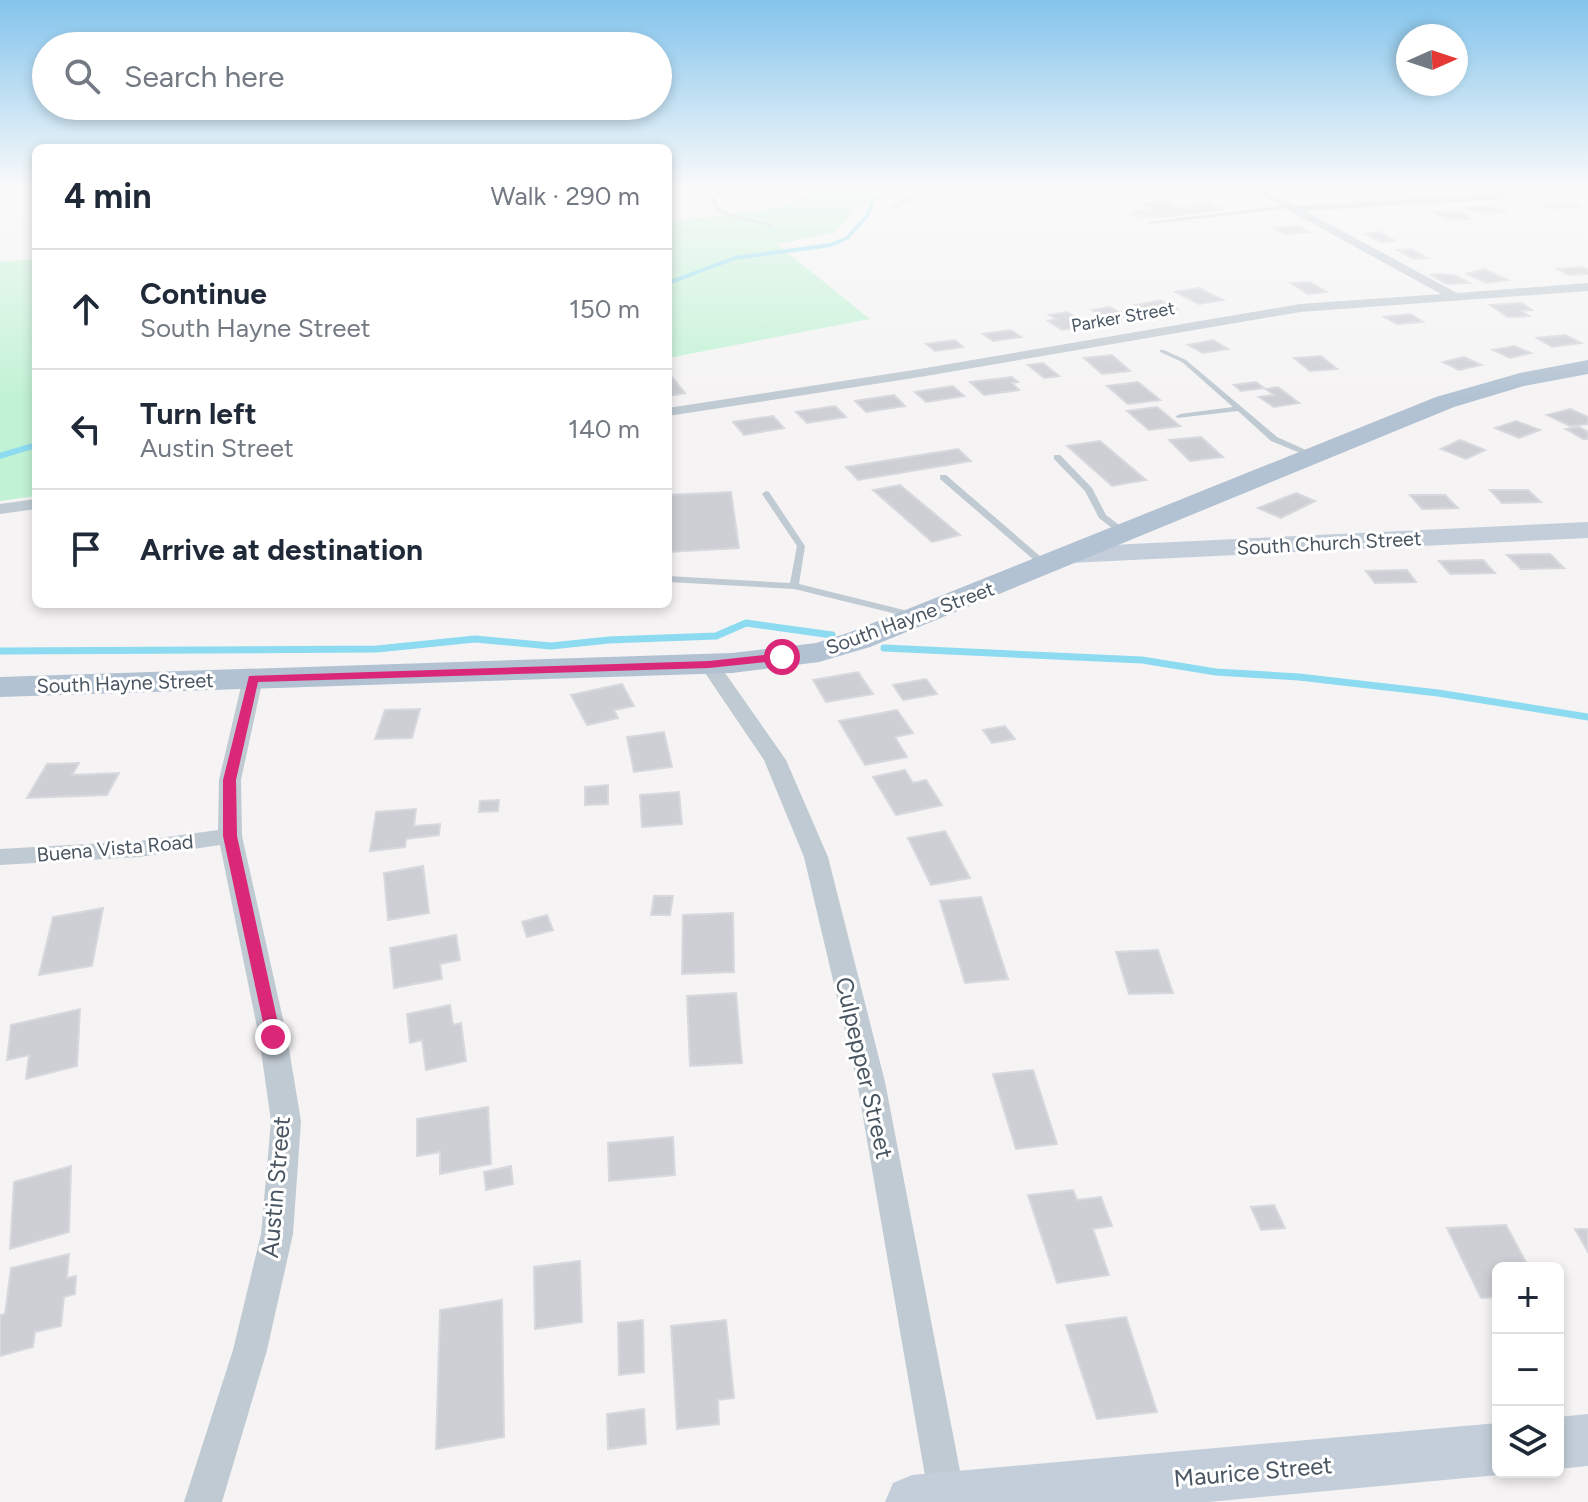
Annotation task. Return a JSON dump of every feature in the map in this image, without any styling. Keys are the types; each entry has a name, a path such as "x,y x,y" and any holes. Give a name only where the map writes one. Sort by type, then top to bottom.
{"main road":[{"name":"South Hayne Street","path":"0,687 709,664 819,652 921,618 1313,455 1473,393 1588,367"}],"street":[{"path":"1383,258 1456,297"},
{"name":"Parker Street","path":"672,411 920,373 1300,308 1588,287"},
{"path":"0,509 32,505"},
{"name":"South Church Street","path":"1058,560 1588,530"},
{"name":"Culpepper Street","path":"709,664 775,760 816,857 871,1082 930,1500"},
{"name":"Austin Street","path":"203,1502 250,1350 277,1234 286,1121 273,1037 230,836 230,780 253,678"},
{"name":"Buena Vista Road","path":"0,857 139,849 230,836"},
{"path":"1564,1442 1588,1440"},
{"name":"Maurice Street","path":"930,1500 1492,1450"}],"lane":[{"path":"1162,351 1184,361 1274,439 1313,455"},
{"path":"1180,416 1238,409"},
{"path":"1057,457 1089,490 1102,516 1124,533"},
{"path":"943,477 1058,560"},
{"path":"766,494 801,546 794,586"},
{"path":"672,579 794,586 921,618"}],"green space":[{"path":"672,258 794,258 870,319 672,357"},
{"path":"32,259 32,497 0,501 0,262"}],"building":[{"path":"1583,267 1588,274 1569,275 1557,269"},
{"path":"1484,269 1508,280 1486,283 1467,274"},
{"path":"1431,275 1457,276 1469,283 1447,284"},
{"path":"1310,282 1327,292 1308,294 1291,283"},
{"path":"1199,288 1223,300 1199,304 1175,292"},
{"path":"1160,300 1177,309 1151,312 1136,305"},
{"path":"1522,303 1532,310 1521,311 1529,316 1508,317 1490,305"},
{"path":"1110,307 1128,317 1110,320 1092,310"},
{"path":"1067,312 1088,325 1062,330 1048,321 1056,319 1049,315"},
{"path":"1411,314 1423,322 1397,324 1384,317"},
{"path":"1011,330 1021,337 993,341 983,334"},
{"path":"1565,335 1581,343 1552,347 1537,338"},
{"path":"955,340 963,347 935,351 926,344"},
{"path":"1213,340 1228,349 1203,353 1188,345"},
{"path":"1514,346 1531,353 1510,358 1493,350"},
{"path":"1112,355 1130,371 1102,374 1084,358"},
{"path":"1321,356 1337,369 1310,371 1294,358"},
{"path":"1464,357 1481,365 1459,370 1443,362"},
{"path":"1043,363 1059,376 1044,378 1028,365"},
{"path":"672,377 685,393 672,395"},
{"path":"1012,377 1018,382 1012,383 1019,390 984,395 970,382"},
{"path":"1138,382 1160,400 1128,404 1107,386"},
{"path":"1256,382 1264,388 1241,391 1234,385"},
{"path":"953,386 964,396 926,402 915,392"},
{"path":"1278,387 1299,403 1274,407 1259,397 1274,395 1266,389"},
{"path":"894,395 905,406 866,412 855,401"},
{"path":"835,406 846,417 807,423 796,412"},
{"path":"1157,407 1180,426 1149,430 1127,411"},
{"path":"1570,409 1588,417 1588,424 1570,426 1547,415"},
{"path":"773,416 784,428 744,435 733,422"},
{"path":"1516,421 1540,430 1519,438 1495,428"},
{"path":"1579,427 1588,432 1588,439 1566,429"},
{"path":"1201,437 1223,457 1190,461 1169,440"},
{"path":"1460,440 1485,450 1466,459 1441,449"},
{"path":"1100,441 1146,480 1112,486 1067,446"},
{"path":"958,449 971,461 858,480 846,467"},
{"path":"900,485 960,535 932,542 873,490"},
{"path":"1490,490 1528,490 1541,502 1502,503"},
{"path":"731,492 739,548 672,552 672,495"},
{"path":"1296,493 1315,501 1281,518 1258,508"},
{"path":"1410,495 1445,495 1458,508 1422,509"},
{"path":"1550,554 1564,568 1521,569 1507,555"},
{"path":"1483,560 1495,573 1450,574 1439,561"},
{"path":"1407,570 1416,582 1375,583 1366,571"},
{"path":"858,672 873,694 826,702 813,680"},
{"path":"926,679 937,694 903,700 893,685"},
{"path":"622,684 634,706 614,710 618,718 587,725 571,695"},
{"path":"420,709 412,738 375,739 385,710"},
{"path":"897,710 913,733 895,737 907,757 865,765 839,721"},
{"path":"1005,726 1015,739 992,743 983,730"},
{"path":"664,732 672,767 634,772 627,737"},
{"path":"79,763 72,775 119,773 107,795 27,798 47,764"},
{"path":"905,770 913,783 926,780 942,805 896,815 873,777"},
{"path":"608,785 608,804 585,805 585,787"},
{"path":"679,792 682,824 642,827 640,795"},
{"path":"499,800 498,811 479,812 480,801"},
{"path":"416,809 414,826 440,824 439,835 406,839 405,847 370,851 376,812"},
{"path":"945,831 970,878 931,885 908,838"},
{"path":"423,866 429,913 388,920 384,873"},
{"path":"654,896 673,896 670,915 651,915"},
{"path":"981,897 1008,979 965,983 940,901"},
{"path":"103,908 92,966 39,975 53,917"},
{"path":"733,913 734,972 682,974 683,915"},
{"path":"547,915 553,930 527,937 522,922"},
{"path":"456,935 460,960 440,964 442,979 394,988 390,948"},
{"path":"1158,950 1173,993 1129,994 1116,952"},
{"path":"736,993 742,1063 690,1066 687,996"},
{"path":"450,1005 453,1025 461,1023 466,1061 426,1070 422,1040 410,1043 407,1014"},
{"path":"80,1009 77,1066 26,1079 29,1055 7,1060 11,1025"},
{"path":"1033,1070 1057,1144 1016,1149 993,1074"},
{"path":"488,1107 491,1164 440,1174 440,1152 417,1156 417,1119"},
{"path":"673,1137 675,1175 609,1181 608,1143"},
{"path":"71,1166 69,1232 10,1249 14,1182"},
{"path":"511,1166 513,1184 486,1190 484,1172"},
{"path":"1073,1190 1077,1200 1101,1197 1112,1226 1093,1229 1109,1275 1057,1283 1028,1195"},
{"path":"1274,1205 1285,1228 1261,1230 1251,1207"},
{"path":"1506,1225 1526,1262 1492,1262 1492,1297 1481,1298 1447,1228"},
{"path":"1575,1229 1588,1229 1588,1252"},
{"path":"69,1254 67,1278 76,1276 75,1294 64,1297 61,1326 35,1332 33,1347 0,1356 0,1315 5,1314 11,1268"},
{"path":"580,1261 582,1322 535,1329 534,1267"},
{"path":"502,1300 504,1437 436,1449 440,1310"},
{"path":"1126,1317 1157,1412 1097,1419 1066,1325"},
{"path":"643,1320 644,1372 619,1375 618,1323"},
{"path":"726,1320 734,1398 718,1400 719,1424 677,1429 671,1326"},
{"path":"644,1409 646,1444 608,1449 607,1414"}],"waterway":[{"path":"672,282 735,258"},
{"path":"0,456 32,446"},
{"path":"0,651 377,649 475,639 551,646 609,640 716,636 746,623 832,635"},
{"path":"884,648 1142,660 1216,672 1299,677 1438,693 1588,717"}],"route":[{"path":"273,1037 230,836 230,780 253,678 709,664 782,657"}]}
